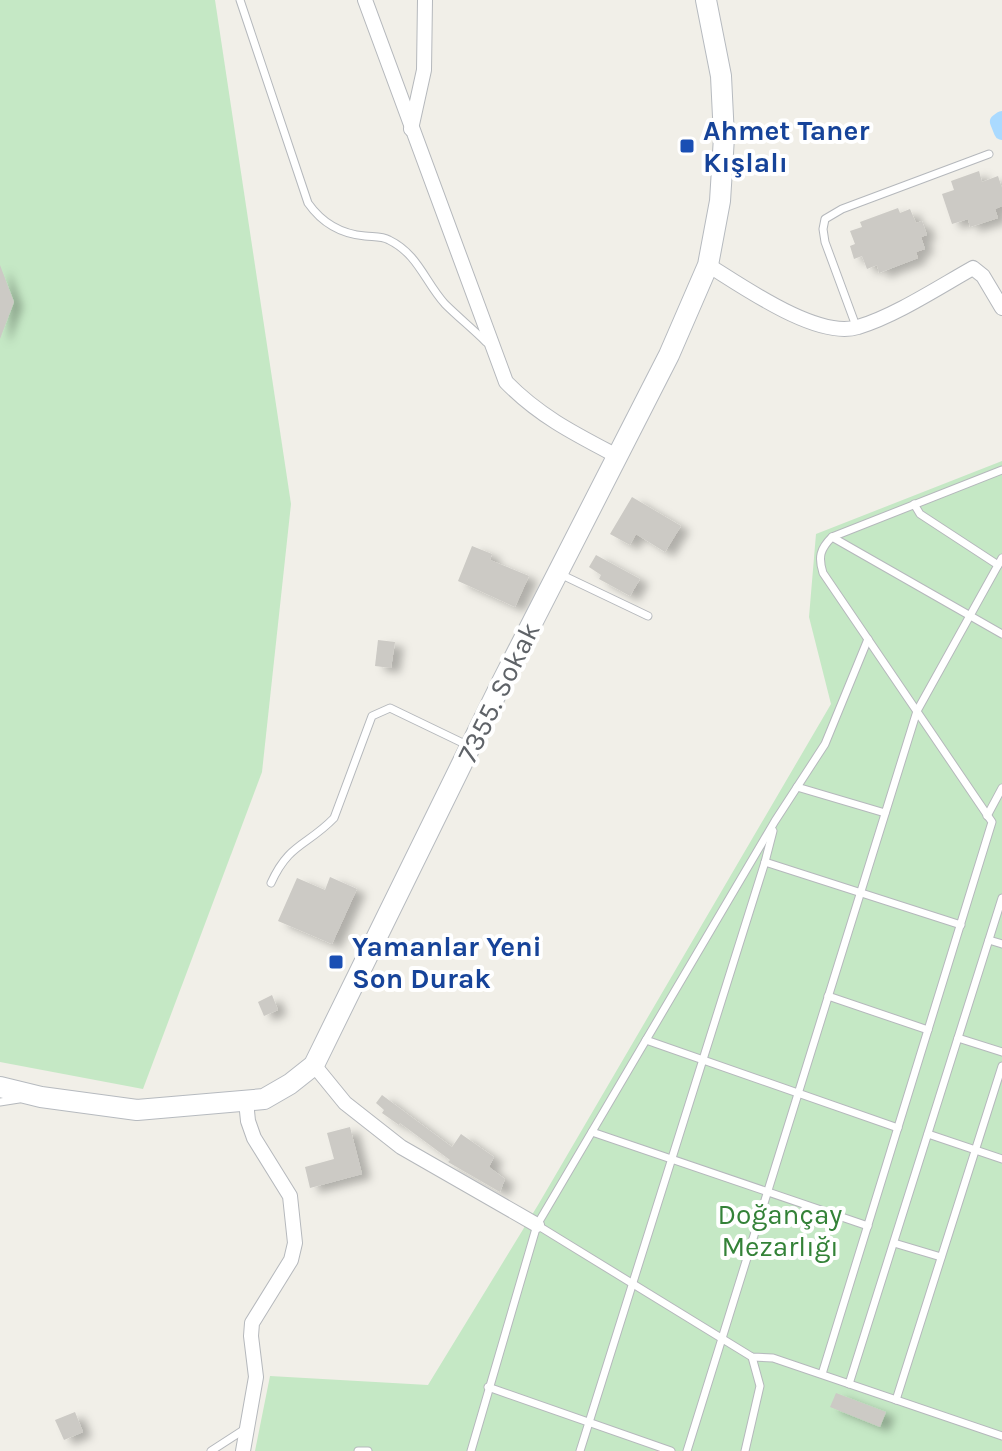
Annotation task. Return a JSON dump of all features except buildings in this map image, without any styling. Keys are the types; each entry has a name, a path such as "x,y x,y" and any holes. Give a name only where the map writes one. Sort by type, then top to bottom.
{"street":[{"path":"365,0 506,382 528,404 561,426 617,456"},
{"path":"411,129 424,70 425,0"},
{"name":"7355. Sokak","path":"0,1087 41,1097 137,1110 264,1099 314,1065 557,573 669,355 708,265 720,201 724,137 721,76 706,0"},
{"path":"708,265 763,300 839,330 857,328 973,268 983,276 1002,308"},
{"path":"314,1065 345,1103 401,1147 537,1225"},
{"path":"243,1451 256,1377 252,1323 291,1260 295,1243 290,1196 254,1138 246,1101"}],"lane":[{"path":"240,0 308,203 319,219 347,233 385,237 405,249 422,268 444,302 491,346"},
{"path":"857,328 825,242 825,219 842,209 989,154"},
{"path":"1002,470 832,537 821,548 819,562 823,573 990,819 1002,825"},
{"path":"687,1451 917,711 1000,561 920,514 914,504"},
{"path":"832,537 1002,634"},
{"path":"557,573 648,616"},
{"path":"471,1451 537,1225 775,821 825,744 868,639"},
{"path":"271,883 280,863 291,850 334,818 372,716 377,712 390,708 471,747"},
{"path":"797,787 885,813"},
{"path":"822,1374 1002,788"},
{"path":"580,1451 765,862 775,821"},
{"path":"765,862 961,925"},
{"path":"849,1384 1002,898"},
{"path":"989,940 1002,944"},
{"path":"828,996 928,1030"},
{"path":"958,1038 1002,1052"},
{"path":"646,1040 898,1128"},
{"path":"896,1400 1002,1066"},
{"path":"0,1102 41,1097"},
{"path":"592,1132 868,1226"},
{"path":"928,1134 1002,1159"},
{"path":"537,1225 752,1357 773,1358 1002,1436"},
{"path":"894,1243 941,1257"},
{"path":"745,1451 760,1386 752,1357"},
{"path":"488,1387 671,1451"},
{"path":"211,1451 247,1427"},
{"path":"358,1451 368,1451"}],"green space":[{"path":"0,0 215,0 291,504 262,772 143,1089 0,1062"},
{"name":"Doğançay Mezarlığı","path":"1002,461 1002,1451 255,1451 270,1376 428,1385 538,1205 831,704 809,617 816,534"}],"waterway":[{"path":"1002,119 998,122 1002,132"}],"place":[{"name":"Ahmet Taner Kışlalı","path":"687,146"},
{"name":"Yamanlar Yeni Son Durak","path":"336,962"}]}
